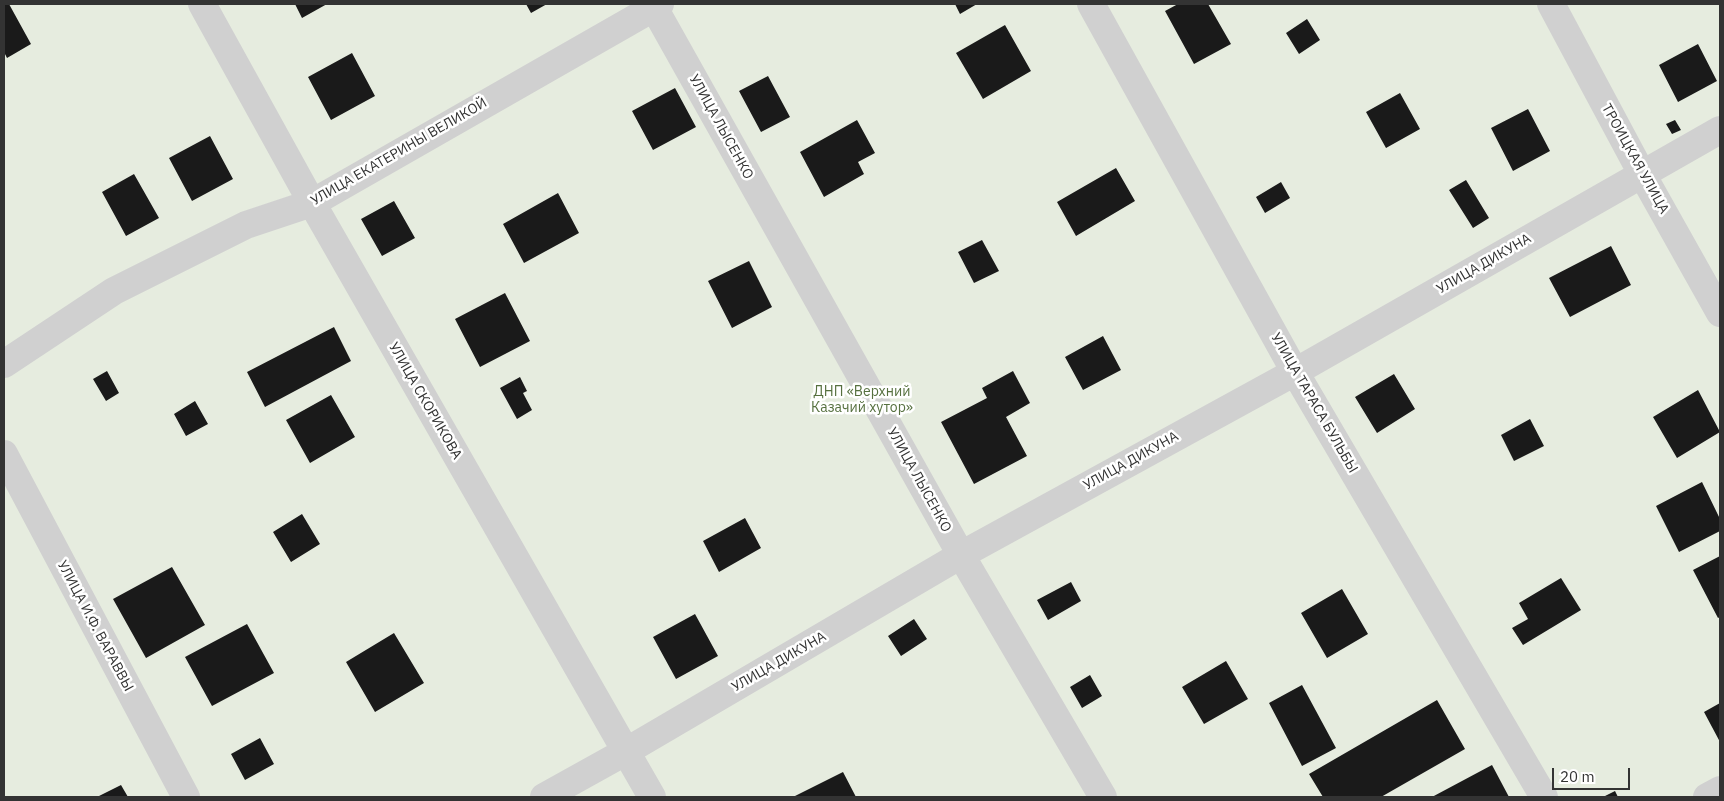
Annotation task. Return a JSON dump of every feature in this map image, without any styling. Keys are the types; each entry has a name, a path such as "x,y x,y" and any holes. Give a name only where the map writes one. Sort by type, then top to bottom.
{"street":[{"name":"УЛИЦА СКОРИКОВА","path":"202,4 312,203 652,797"},
{"name":"УЛИЦА ТАРАСА БУЛЬБЫ","path":"1091,4 1295,372 1544,797"},
{"name":"ТРОИЦКАЯ УЛИЦА","path":"1551,4 1642,174 1720,313"},
{"name":"УЛИЦА ЕКАТЕРИНЫ ВЕЛИКОЙ","path":"4,364 114,291 246,225 312,203 655,5"},
{"name":"УЛИЦА ЛЫСЕНКО","path":"655,5 961,555 1103,797"},
{"name":"УЛИЦА ДИКУНА","path":"544,797 625,752 961,555 1295,372 1720,130"},
{"name":"УЛИЦА И.Ф. ВАРАВВЫ","path":"4,454 186,797"},
{"path":"1707,797 1720,790"}],"green space":[{"name":"ДНП «Верхний Казачий хутор»","path":"4,4 1720,4 1720,797 4,797"}],"building":[{"path":"4,4 9,4 31,44 7,58 4,52"},
{"path":"295,4 327,4 302,18"},
{"path":"526,4 547,4 531,13"},
{"path":"955,4 977,4 960,14"},
{"path":"1178,4 1208,4 1231,44 1194,64 1165,11"},
{"path":"1307,19 1320,40 1299,54 1286,33"},
{"path":"1005,25 1031,71 983,99 956,53"},
{"path":"1698,44 1717,81 1678,102 1659,65"},
{"path":"352,53 375,96 331,120 308,77"},
{"path":"768,76 790,117 761,132 739,91"},
{"path":"675,88 696,127 653,150 632,111"},
{"path":"1400,93 1420,129 1386,148 1366,112"},
{"path":"1528,109 1550,151 1513,171 1491,128"},
{"path":"857,120 875,153 858,162 864,174 824,197 800,152"},
{"path":"1675,120 1681,130 1672,134 1666,124"},
{"path":"210,136 233,179 192,201 169,158"},
{"path":"1116,168 1135,201 1076,236 1057,202"},
{"path":"134,174 159,218 126,236 102,192"},
{"path":"1466,180 1489,218 1473,228 1449,190"},
{"path":"1281,182 1290,198 1265,213 1256,197"},
{"path":"558,193 579,233 524,263 503,224"},
{"path":"394,201 415,238 382,256 361,219"},
{"path":"982,240 999,271 974,283 958,252"},
{"path":"1611,246 1631,285 1570,317 1549,278"},
{"path":"749,261 772,307 732,328 708,281"},
{"path":"505,293 530,341 480,367 455,319"},
{"path":"334,327 351,361 265,407 247,372"},
{"path":"1103,336 1121,370 1083,390 1065,357"},
{"path":"107,371 119,393 106,401 93,379"},
{"path":"1013,371 1030,403 1006,417 1027,456 974,484 941,422 987,398 982,388"},
{"path":"1394,374 1415,409 1377,433 1355,397"},
{"path":"520,377 527,391 523,393 532,410 517,419 500,388"},
{"path":"1698,390 1720,432 1677,458 1653,417"},
{"path":"331,395 355,437 310,463 286,420"},
{"path":"195,401 208,424 186,436 174,414"},
{"path":"1530,419 1544,446 1514,461 1501,435"},
{"path":"1702,482 1720,519 1720,531 1679,552 1656,506"},
{"path":"302,514 320,544 291,562 273,532"},
{"path":"745,518 761,548 719,572 703,541"},
{"path":"1720,556 1720,617 1718,618 1693,570"},
{"path":"172,567 205,625 146,658 113,599"},
{"path":"1561,578 1581,610 1523,645 1512,628 1528,619 1519,603"},
{"path":"1071,582 1081,601 1048,620 1037,600"},
{"path":"1342,589 1368,634 1327,658 1301,613"},
{"path":"695,614 718,656 676,679 653,637"},
{"path":"914,619 927,639 901,656 888,636"},
{"path":"247,624 274,673 212,706 185,657"},
{"path":"394,633 424,683 375,712 346,662"},
{"path":"1226,661 1248,699 1204,724 1182,687"},
{"path":"1090,675 1102,696 1082,708 1070,687"},
{"path":"1302,685 1336,748 1302,766 1269,703"},
{"path":"1437,700 1465,749 1381,797 1323,797 1309,774"},
{"path":"1720,703 1720,742 1704,712"},
{"path":"260,738 274,764 245,780 231,754"},
{"path":"1492,765 1509,797 1432,797"},
{"path":"843,772 856,797 793,797"},
{"path":"121,785 128,797 97,797"},
{"path":"1615,791 1618,797 1603,797"}]}
